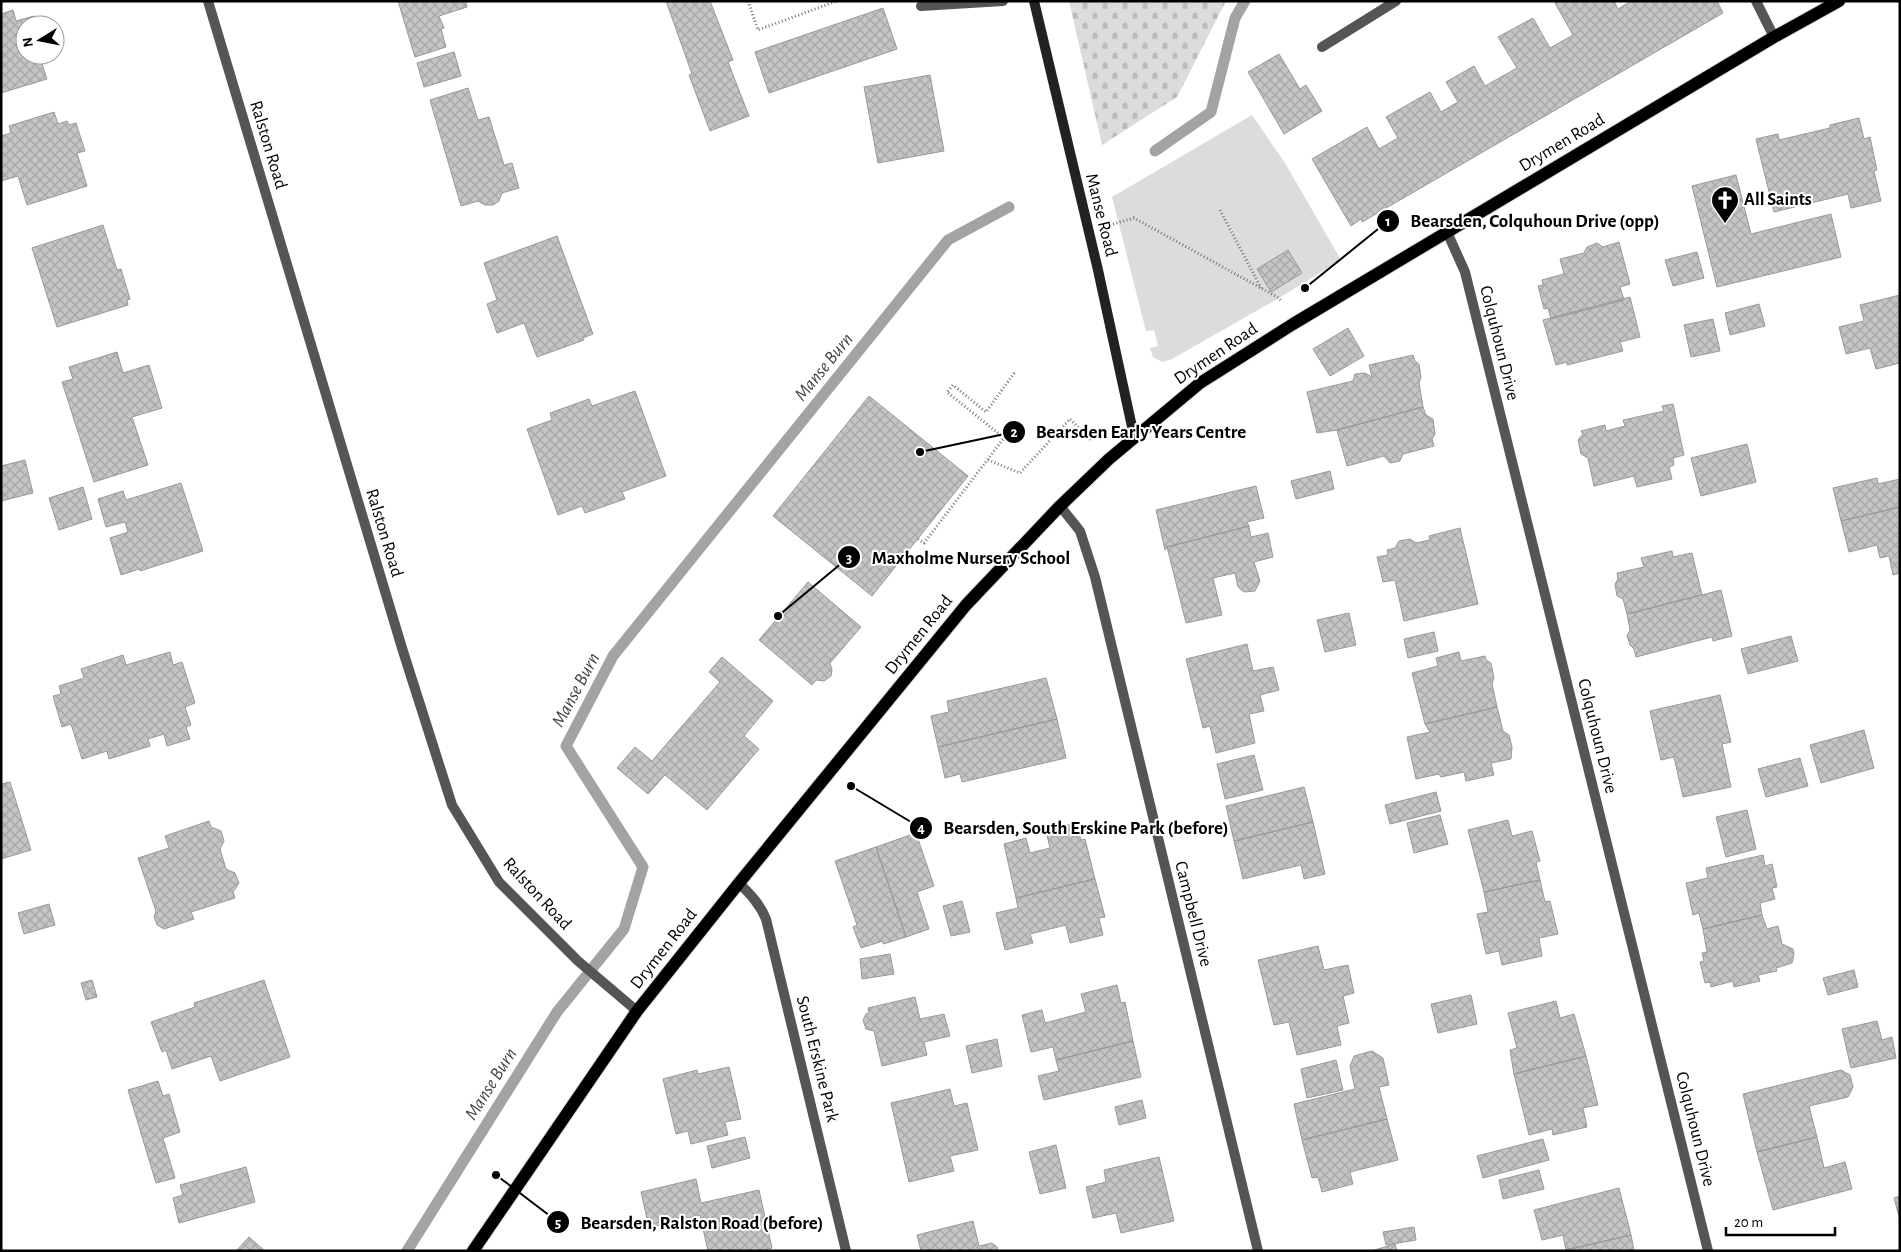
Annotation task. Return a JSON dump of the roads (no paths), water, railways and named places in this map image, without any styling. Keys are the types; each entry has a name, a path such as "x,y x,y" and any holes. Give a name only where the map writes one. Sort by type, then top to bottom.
{"main road":[{"name":"Drymen Road","path":"473,1251 637,1011 739,882 966,605 1060,506 1134,436 1200,383 1293,324 1774,37 1839,1"}],"street":[{"name":"Ralston Road","path":"208,1 392,615 452,805 499,882 578,961 637,1011"},
{"path":"921,6 1003,1"},
{"name":"Manse Road","path":"1034,1 1134,436"},
{"path":"1322,47 1396,1"},
{"path":"1756,1 1774,37"},
{"name":"Colquhoun Drive","path":"1447,232 1465,272 1708,1251"},
{"name":"Campbell Drive","path":"1060,506 1080,531 1095,577 1258,1251"},
{"name":"South Erskine Park","path":"739,882 763,910 766,919 846,1251"}],"waterway":[{"name":"Manse Burn","path":"1155,151 1211,112 1235,18 1245,1"},
{"name":"Manse Burn","path":"407,1251 557,1012 624,929 643,867 566,746 613,656 948,240 1009,207"}],"place":[{"name":"All Saints","path":"1725,224"},
{"name":"Bearsden, Colquhoun Drive (opp)","path":"1305,288"},
{"name":"Bearsden Early Years Centre","path":"920,452"},
{"name":"Maxholme Nursery School","path":"778,616"},
{"name":"Bearsden, South Erskine Park (before)","path":"851,786"},
{"name":"Bearsden, Ralston Road (before)","path":"496,1175"}]}
